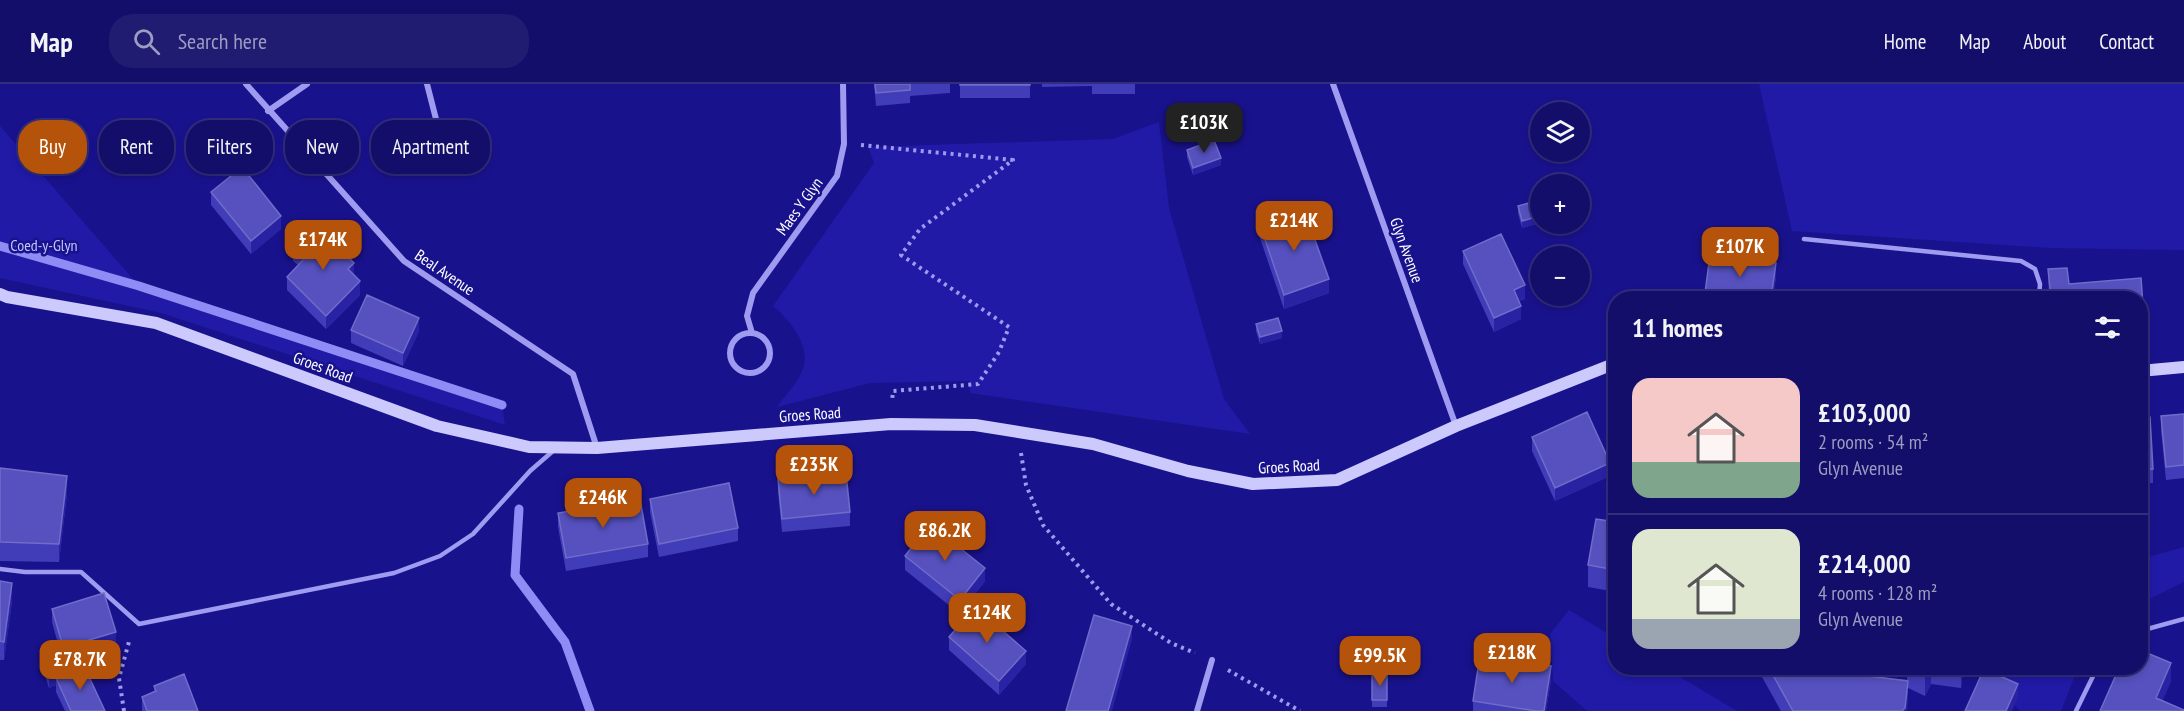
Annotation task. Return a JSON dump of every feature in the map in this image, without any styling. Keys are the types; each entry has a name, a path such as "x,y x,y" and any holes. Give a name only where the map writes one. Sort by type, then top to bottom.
{"street":[{"name":"Beal Avenue","path":"246,84 404,261 573,374 597,448"},
{"path":"268,111 307,84"},
{"path":"427,84 435,119"},
{"name":"Maes Y Glyn","path":"752,333 747,316 753,293 837,176 844,144 843,84"},
{"name":"Glyn Avenue","path":"1333,84 1456,426"},
{"name":"Groes Road","path":"0,294 156,323 436,426 529,447 597,448 891,424 975,425 1093,444 1188,471 1253,484 1337,480 1456,426 1608,366"},
{"path":"752,333 763,338 770,355 765,366 748,373 741,372 732,362 730,348 738,337 752,333"},
{"path":"2148,370 2184,367"},
{"path":"1197,711 1212,660"}],"lane":[{"path":"1804,239 2021,261 2035,269 2040,284 2040,291"},
{"path":"0,569 25,572 81,572 139,624 394,573 440,556 473,534 530,471 557,447"},
{"path":"2148,629 2184,619"},
{"path":"2076,711 2094,675"}],"path":[{"path":"844,144 1013,160 920,228 901,255 1009,327 999,352 978,384 893,391 891,424"},
{"path":"1017,431 1026,485 1043,525 1111,604 1171,643 1212,660 1300,711"},
{"path":"124,711 119,678 135,620"}],"green space":[{"path":"1759,84 2184,84 2184,250 2051,248 1792,231"},
{"path":"1159,122 1169,208 1224,399 1250,434 970,393 969,381 870,383 777,407 800,376 805,362 798,335 773,306 874,163 868,147 1113,139"},
{"name":"Coed-y-Glyn","path":"0,126 18,147 18,174 42,174 139,286 502,405 505,425 161,313 0,278"},
{"path":"2184,547 2184,582 2148,600 2148,557"},
{"path":"1569,610 1608,634 1608,675 1677,675 1737,711 1587,711 1553,681 1550,634"},
{"path":"2000,675 2075,675 2061,711 2020,711 2004,694"}],"building":[{"path":"875,84 910,84 910,90 876,93"},
{"path":"1030,84 1030,85 960,85"},
{"path":"1214,140 1221,158 1193,168 1187,150"},
{"path":"233,174 248,174 281,216 251,241 211,192"},
{"path":"1530,203 1530,219 1522,221 1518,206"},
{"path":"1304,209 1329,279 1284,295 1260,225"},
{"path":"316,225 354,263 348,269 360,281 326,316 287,277 304,259 293,248"},
{"path":"1501,234 1525,285 1514,290 1521,306 1494,318 1463,251"},
{"path":"1710,255 1776,263 1772,291 1705,291"},
{"path":"2067,268 2069,284 2141,278 2142,291 2050,291 2048,269"},
{"path":"367,295 419,318 403,353 351,330"},
{"path":"1278,318 1282,331 1260,337 1256,324"},
{"path":"1587,412 1608,459 1608,464 1555,488 1532,437"},
{"path":"2184,414 2184,465 2166,467 2161,416"},
{"path":"2148,417 2150,417 2153,469 2148,469"},
{"path":"0,468 67,476 59,544 0,542"},
{"path":"846,473 850,512 782,519 778,479"},
{"path":"729,483 738,528 659,544 650,499"},
{"path":"640,499 648,544 566,558 558,513"},
{"path":"1596,519 1608,521 1608,569 1588,565"},
{"path":"930,524 985,568 960,600 905,556"},
{"path":"0,581 12,583 4,642 0,641"},
{"path":"104,593 116,632 89,640 95,660 49,674 41,649 62,643 52,609"},
{"path":"975,607 1026,651 999,681 949,637"},
{"path":"1094,615 1132,626 1108,711 1066,711"},
{"path":"2148,653 2171,663 2156,698 2184,711 2100,711 2116,675 2148,675"},
{"path":"1480,655 1551,666 1544,711 1473,701"},
{"path":"84,666 105,711 71,711 56,678"},
{"path":"184,674 198,711 147,711 142,697 156,691 154,686"},
{"path":"1372,674 1387,674 1387,700 1372,700"},
{"path":"1773,675 1860,675 1908,681 1905,708 1902,711 1793,711"},
{"path":"1981,675 1998,675 2018,684 2006,711 1965,711"}],"waterway":[{"path":"0,246 139,286 502,405"},
{"path":"519,509 515,575 565,642 590,711"}]}
